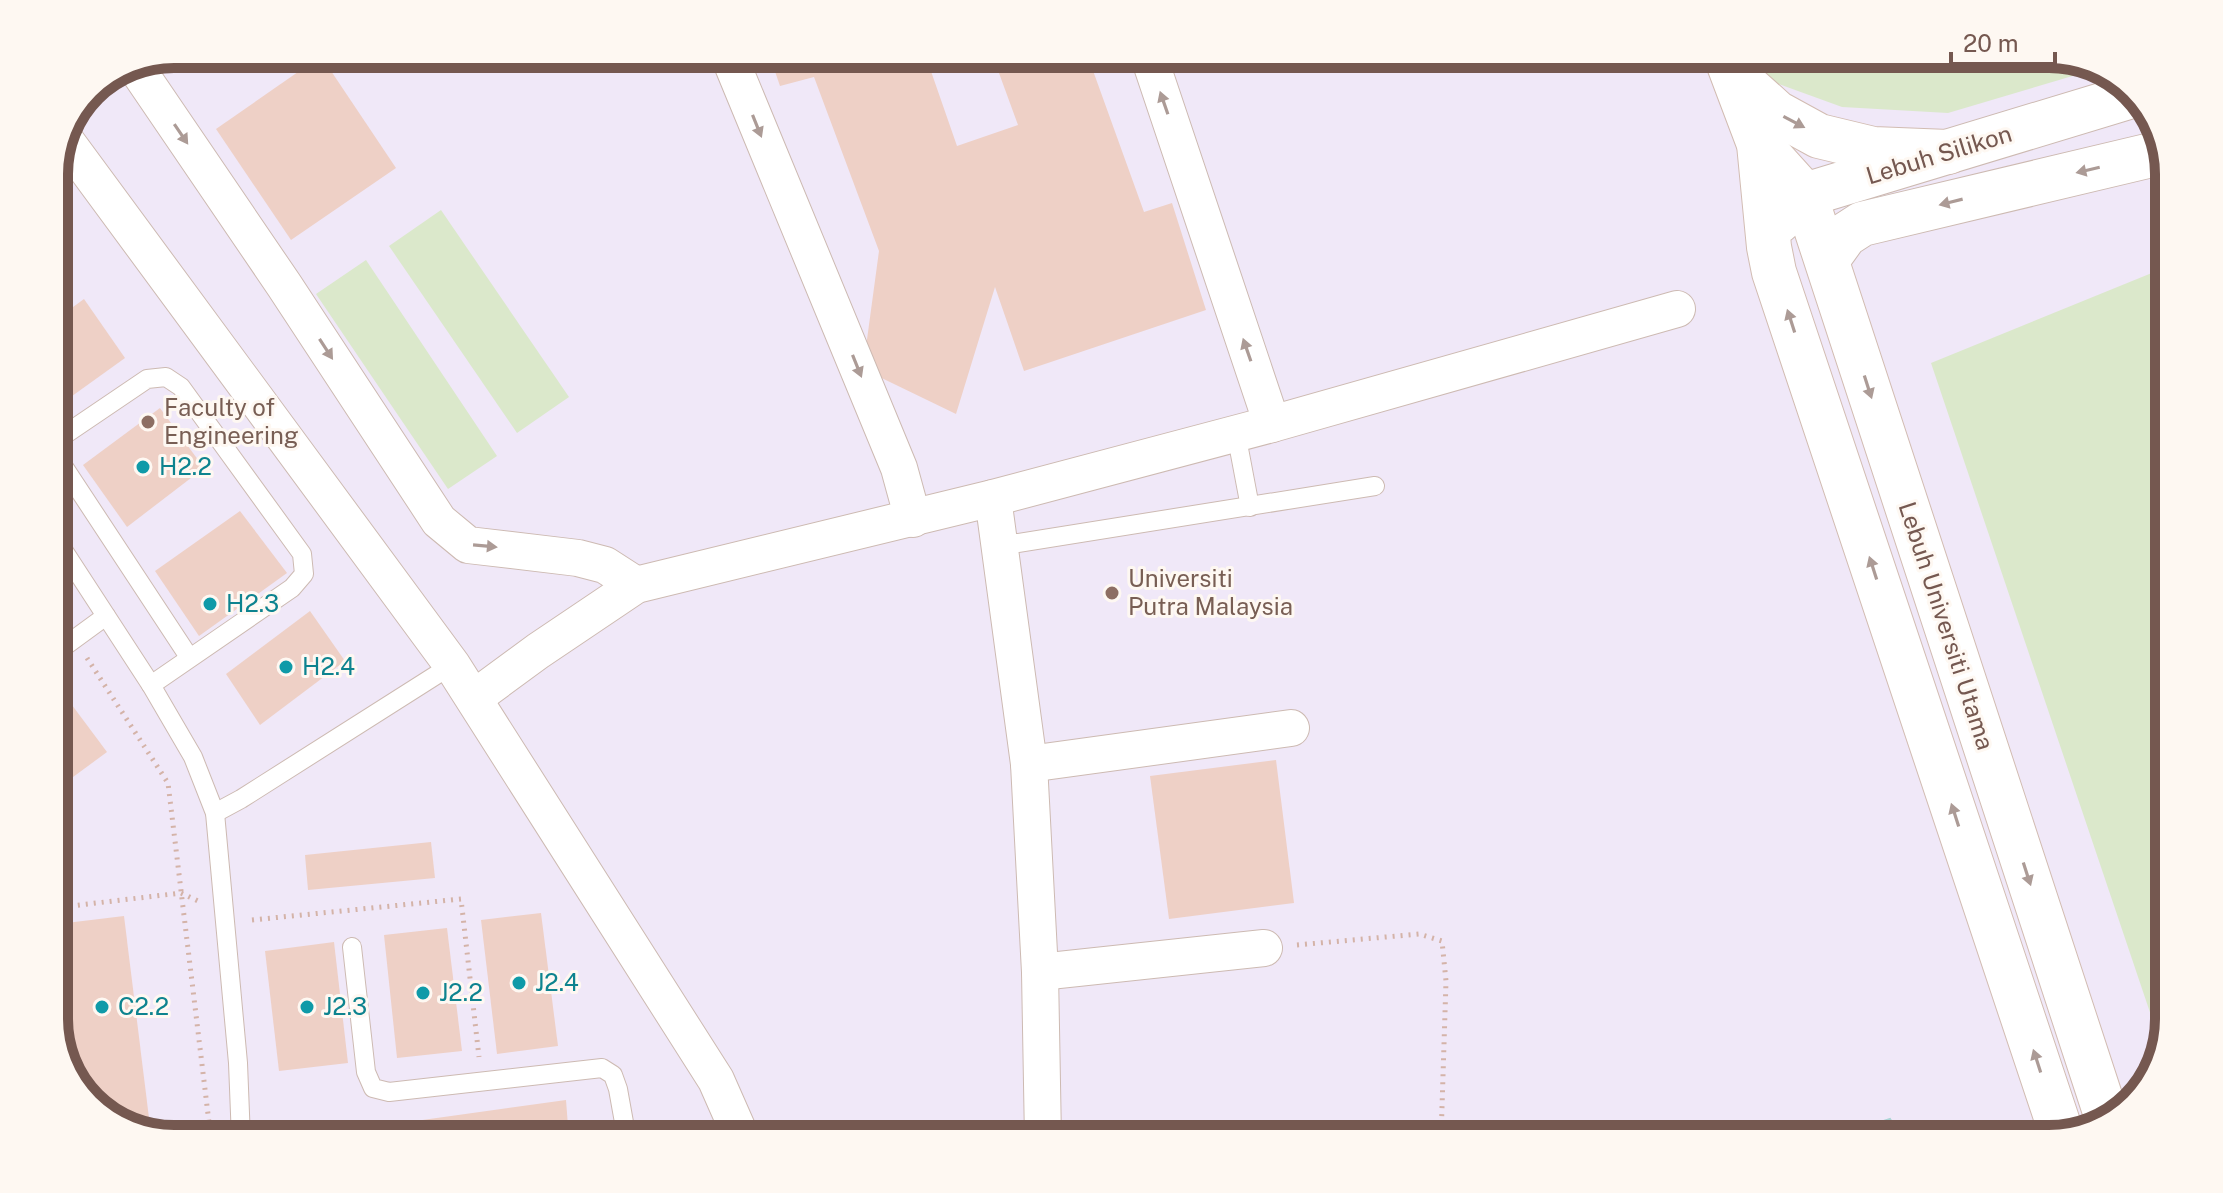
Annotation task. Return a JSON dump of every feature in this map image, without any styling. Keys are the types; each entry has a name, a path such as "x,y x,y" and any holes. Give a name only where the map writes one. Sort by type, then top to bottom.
{"main road":[{"name":"Lebuh Universiti Utama","path":"1730,68 1759,144 1774,272 2058,1124"},
{"path":"1733,68 1777,113 1819,136 1873,149 1948,152"},
{"name":"Lebuh Silikon","path":"1769,247 1776,225 1786,210 1805,195 2123,98"},
{"path":"2016,131 2027,184"},
{"name":"Lebuh Universiti Utama","path":"1759,144 1805,195 2104,1109"},
{"name":"Lebuh Silikon","path":"1827,260 1845,235 1862,224 2153,155"}],"street":[{"path":"734,68 899,468 913,519"},
{"path":"1153,68 1272,424"},
{"path":"140,74 439,521 468,545 578,558 605,565 636,585"},
{"path":"72,148 452,665 716,1080 736,1125"},
{"path":"474,698 636,585 993,498 1272,424 1677,309"},
{"path":"993,498 1029,764 1040,972 1043,1125"},
{"path":"1029,764 1291,728"},
{"path":"1040,972 1264,948"}],"lane":[{"path":"68,433 147,379 166,377 181,387 302,554 304,574 292,588 151,685"},
{"path":"1236,433 1250,507"},
{"path":"68,473 189,657"},
{"path":"999,546 1375,486"},
{"path":"68,558 151,685 193,757 215,813 238,1063 240,1125"},
{"path":"68,644 106,616"},
{"path":"215,813 452,665"},
{"path":"352,947 366,1072 373,1088 389,1092 602,1068 613,1075 624,1125"}],"path":[{"path":"83,652 168,783 209,1125"},
{"path":"68,906 181,893"},
{"path":"238,921 461,899 477,1045"},
{"path":"1264,948 1419,934 1442,941 1446,981 1441,1125"}],"shaded area":[{"name":"Universiti Putra Malaysia","path":"2049,68 2077,72 2096,79 2119,94 2137,115 2149,140 2155,167 2155,1019 2151,1047 2144,1066 2129,1089 2108,1107 2083,1119 2049,1125 174,1125 146,1121 127,1114 104,1099 86,1078 74,1053 68,1026 68,167 79,127 90,109 121,82 153,70"}],"green space":[{"path":"1758,68 2049,68 2081,74 1948,113 1842,107 1762,78"},
{"path":"441,210 569,397 517,433 389,246"},
{"path":"366,260 497,456 448,489 316,294"},
{"path":"2155,272 2155,1026 1931,363"}],"water":[{"path":"1890,1119 1894,1125 1871,1125"}],"building":[{"path":"304,68 329,68 396,168 291,240 216,129"},
{"path":"774,68 930,68 957,146 1018,125 997,68 1092,68 1144,212 1172,203 1206,310 1024,371 995,287 956,414 863,369 879,251 814,77 780,86"},
{"path":"84,299 125,358 68,399 68,311"},
{"name":"H2.2","path":"160,408 204,468 127,527 83,465"},
{"name":"H2.3","path":"240,511 287,573 199,636 155,571"},
{"name":"H2.4","path":"310,611 345,661 260,725 226,674"},
{"path":"68,700 107,752 68,781"},
{"path":"1276,760 1294,903 1169,919 1150,776"},
{"path":"431,842 435,878 308,890 305,855"},
{"name":"J2.4","path":"541,913 558,1046 497,1054 481,920"},
{"name":"C2.2","path":"124,916 149,1122 127,1114 104,1099 79,1066 68,1000 68,923"},
{"name":"J2.2","path":"447,928 462,1051 397,1058 384,935"},
{"name":"J2.3","path":"334,942 348,1063 279,1071 265,951"},
{"path":"566,1100 568,1125 387,1125"}],"place":[{"name":"Faculty of Engineering","path":"148,422"},
{"name":"H2.2","path":"143,467"},
{"name":"Universiti Putra Malaysia","path":"1112,593"},
{"name":"H2.3","path":"210,604"},
{"name":"H2.4","path":"286,667"},
{"name":"J2.4","path":"519,983"},
{"name":"J2.2","path":"423,993"},
{"name":"C2.2","path":"102,1007"},
{"name":"J2.3","path":"307,1007"}]}
